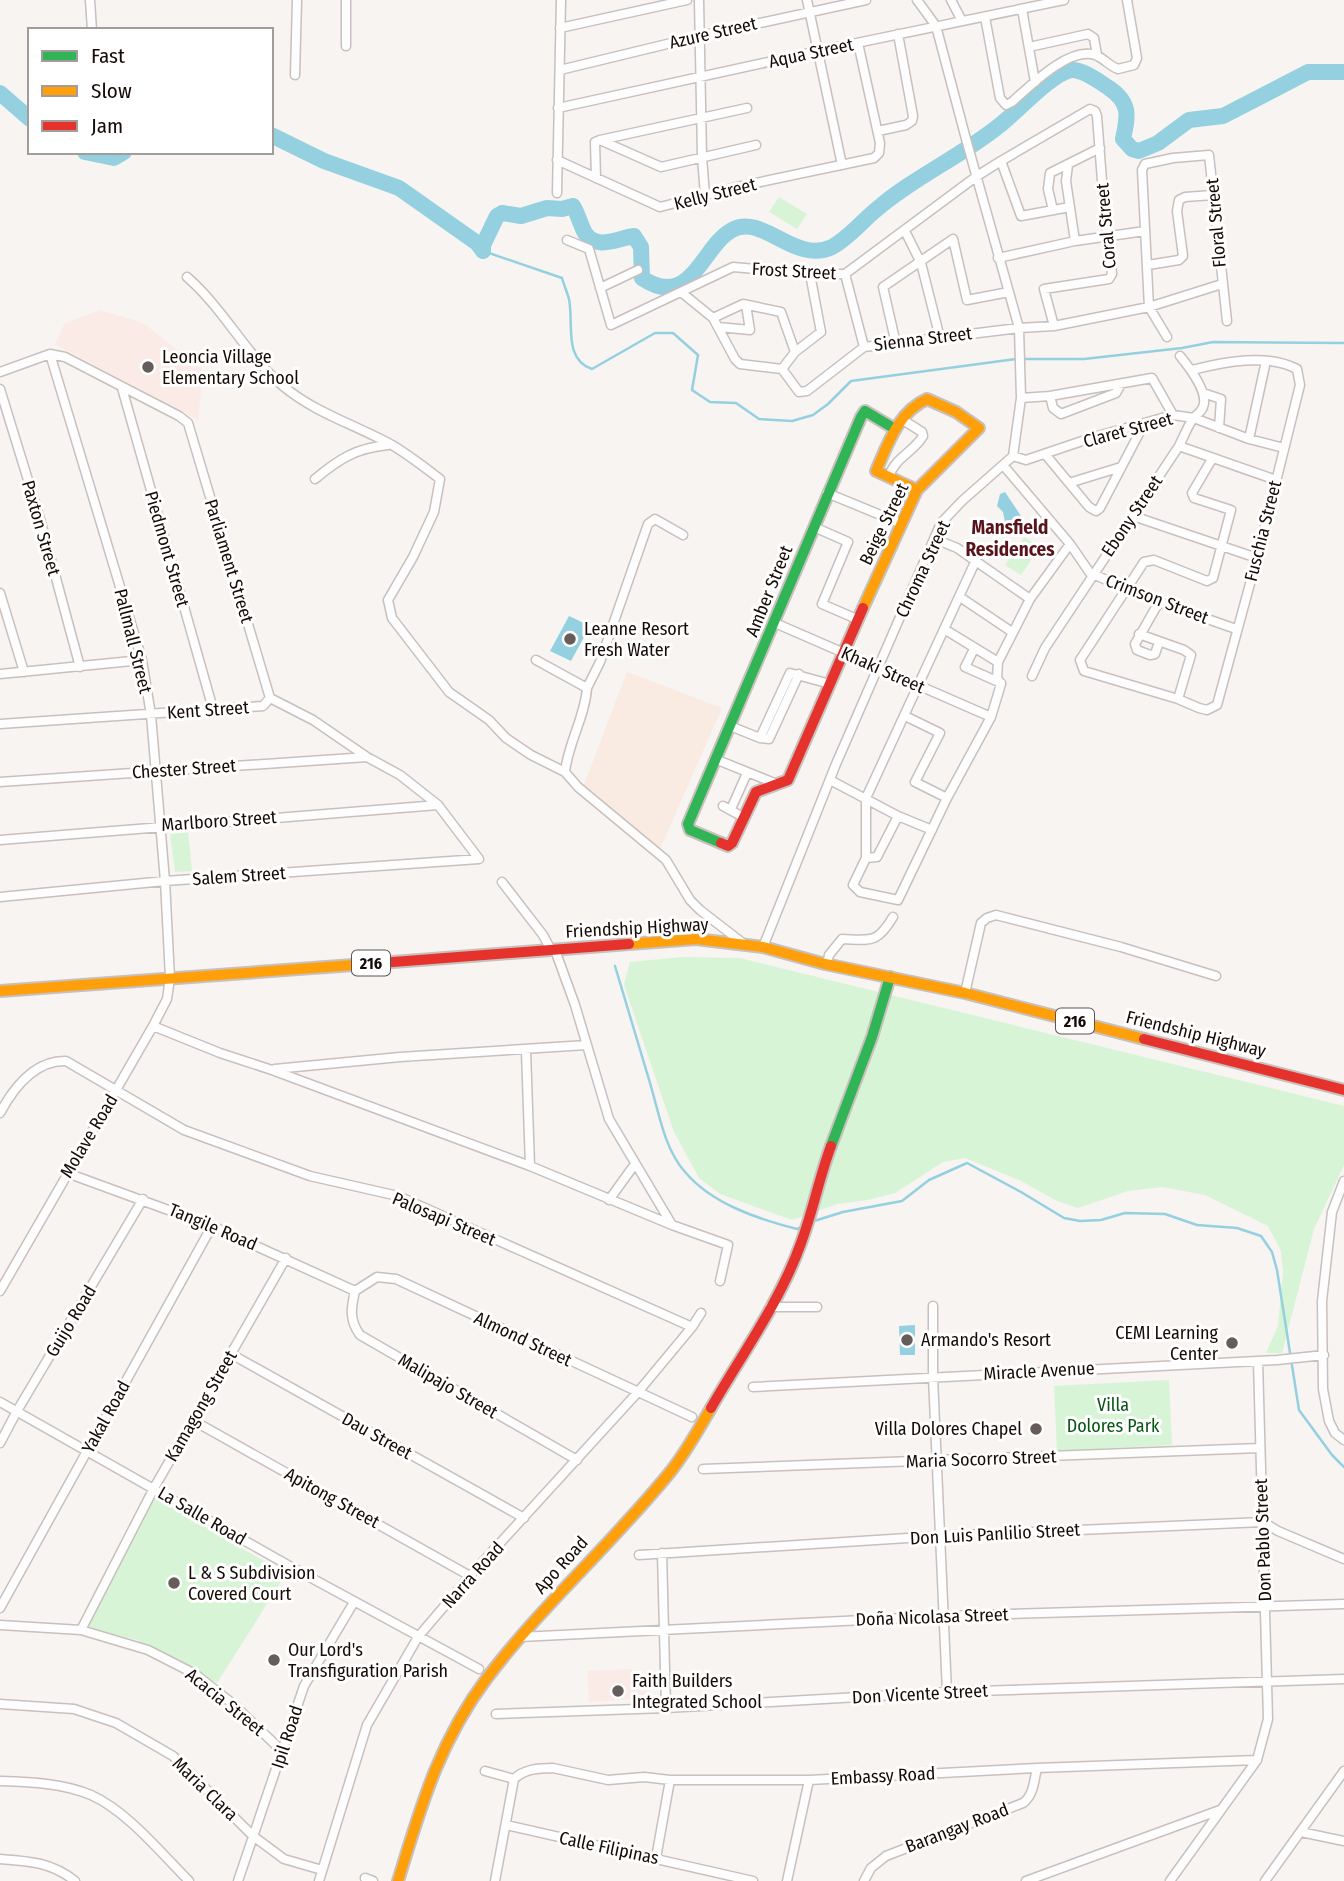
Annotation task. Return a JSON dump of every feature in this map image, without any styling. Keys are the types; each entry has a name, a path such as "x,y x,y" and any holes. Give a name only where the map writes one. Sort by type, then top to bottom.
{"street":[{"path":"90,0 92,28"},
{"path":"295,75 297,0"},
{"path":"346,0 346,46"},
{"path":"557,193 561,0"},
{"path":"560,28 664,2 687,0"},
{"path":"699,0 705,195"},
{"path":"807,0 842,165"},
{"name":"Azure Street","path":"560,70 866,0"},
{"path":"917,0 936,26 1019,328 1021,398 1013,456"},
{"path":"951,0 962,21"},
{"name":"Aqua Street","path":"558,108 1064,0"},
{"path":"985,17 1001,102 1006,105 1053,68 1080,55 1097,55 1118,69 1131,67 1136,62 1127,0"},
{"path":"1022,9 1035,82"},
{"path":"858,43 878,131 906,125 912,121 913,116 898,34"},
{"path":"1029,47 1088,34 1094,38 1097,55"},
{"path":"596,178 595,142 747,108"},
{"name":"Coral Street","path":"1054,326 1044,289 1111,277 1095,111 1090,109 1059,127"},
{"name":"Frost Street","path":"566,240 589,249 611,325 733,267 810,274 845,274 977,176 1059,127"},
{"name":"Kelly Street","path":"557,160 660,207 874,158 879,153 878,131"},
{"path":"600,140 661,167 756,145"},
{"path":"1053,210 1048,189 1050,173 1100,148"},
{"name":"Floral Street","path":"1145,231 1142,170 1145,164 1206,154 1210,158 1227,321"},
{"path":"1001,161 1021,216 1070,207"},
{"path":"1068,164 1066,181 1074,241"},
{"path":"1148,265 1179,260 1183,256 1177,211 1179,200 1213,195"},
{"path":"998,258 1074,241 1145,231 1149,307 1167,337"},
{"path":"905,232 921,263 940,338"},
{"path":"896,344 883,287 953,239 967,300 1009,292"},
{"path":"600,288 638,270"},
{"path":"681,292 713,318 740,364 782,369 795,352 821,332 810,274"},
{"path":"845,274 864,346"},
{"path":"187,277 206,294 283,386 316,408 391,445 440,479 434,512 413,557 388,600 392,618 449,692 489,720 506,738 531,755 565,772 578,787 666,860 690,900 744,944"},
{"name":"Sienna Street","path":"782,369 799,392 807,391 864,346 1054,326 1149,307 1222,284"},
{"path":"713,318 746,305 781,312 795,352"},
{"path":"718,327 750,330 746,305"},
{"path":"0,372 50,355 65,357 122,388"},
{"name":"Pallmall Street","path":"50,355 142,660 151,715 170,978"},
{"path":"1180,356 1192,370 1203,393 1221,398 1219,428"},
{"path":"1192,370 1244,361 1266,361 1249,439"},
{"name":"Fuschia Street","path":"1178,699 1207,710 1217,705 1257,558 1300,385 1297,369 1266,361"},
{"path":"1021,398 1155,379 1173,415"},
{"path":"1050,396 1053,408 1061,414 1116,393 1121,384"},
{"name":"Parliament Street","path":"122,388 188,423 270,698"},
{"name":"Piedmont Street","path":"122,388 213,709"},
{"name":"Paxton Street","path":"0,389 40,519 80,667"},
{"name":"Ebony Street","path":"1032,676 1045,648 1201,411 1205,404 1203,393"},
{"name":"Beige Street","path":"844,652 917,490 979,428 956,411 927,399 921,401 903,420"},
{"name":"Amber Street","path":"844,652 789,780 756,792 732,843 728,846 690,830 690,820 715,759 775,623 856,426 866,411 895,429"},
{"name":"Claret Street","path":"1013,456 1026,460 1173,415 1194,418 1249,439 1284,448"},
{"path":"889,477 894,466 917,446 923,436 922,432 903,420 895,429 876,471 917,490"},
{"path":"1045,454 1089,507 1096,511 1144,424"},
{"path":"314,479 349,454 371,446 391,445"},
{"path":"1179,446 1276,480"},
{"name":"Chroma Street","path":"763,947 830,780 941,523 1013,456"},
{"path":"1139,634 1191,655 1178,699 1084,671 1080,660 1148,560 1210,581 1223,547 1231,510 1194,498 1192,493 1212,459"},
{"name":"Crimson Street","path":"1003,465 1093,575 1236,629"},
{"path":"1069,483 1121,467"},
{"path":"828,493 901,523"},
{"path":"1133,516 1257,558"},
{"path":"565,772 566,757 583,709 587,688 600,662 648,524 655,519 684,535"},
{"path":"814,527 848,542 822,604 859,620"},
{"path":"935,539 957,548 1030,599"},
{"path":"1002,684 997,678 998,662 1012,632 1030,599 1070,544"},
{"path":"976,560 866,798 866,858 853,885 855,889 898,900 991,716 1002,684"},
{"path":"0,593 24,672"},
{"path":"960,597 1012,632"},
{"path":"1159,602 1135,644 1136,648 1150,655 1155,654 1159,642"},
{"name":"Khaki Street","path":"775,623 991,716"},
{"path":"944,629 998,662"},
{"path":"974,649 965,667 1002,684"},
{"path":"0,674 142,660"},
{"path":"536,660 587,688"},
{"path":"730,726 760,738 790,673 830,684"},
{"name":"Kent Street","path":"0,724 263,706 270,698 313,720 367,757 400,775 438,805 479,859"},
{"path":"905,716 940,733 915,782 947,799"},
{"name":"Chester Street","path":"0,782 367,757"},
{"path":"715,759 776,785"},
{"path":"743,817 727,808 747,773"},
{"path":"830,780 898,816 932,830"},
{"name":"Marlboro Street","path":"0,840 438,805"},
{"path":"866,858 877,858 898,816"},
{"name":"Salem Street","path":"0,897 165,881 479,859"},
{"path":"502,882 553,950 609,1119 673,1226"},
{"path":"965,993 981,923 996,915 1121,947 1216,976"},
{"path":"827,964 829,955 842,939 867,941 886,929 893,917"},
{"name":"Friendship Highway","path":"0,991 696,939 763,947 827,964 965,993 1344,1090"},
{"name":"Apo Road","path":"398,1881 426,1788 445,1744 486,1679 520,1637 672,1470 781,1288 802,1244 820,1176 872,1037 890,977"},
{"name":"Molave Road","path":"0,1291 153,1026 167,999 170,978"},
{"path":"153,1026 220,1054 272,1070 530,1166 673,1226 728,1245 720,1281"},
{"path":"272,1070 400,1057 526,1051 586,1045"},
{"path":"526,1051 530,1166"},
{"name":"Palosapi Street","path":"0,1112 19,1084 37,1068 54,1061 66,1061 184,1130 310,1176 398,1196 692,1327"},
{"path":"296,1079 299,1066"},
{"path":"609,1200 635,1164"},
{"name":"Tangile Road","path":"66,1173 212,1226 355,1291"},
{"path":"1343,1186 1332,1212 1322,1301 1323,1389 1329,1421 1335,1433 1344,1440"},
{"name":"Guijo Road","path":"0,1443 143,1199"},
{"name":"Yakal Road","path":"0,1608 212,1226"},
{"name":"Kamagong Street","path":"81,1630 154,1489 286,1258"},
{"name":"Almond Street","path":"355,1291 376,1277 396,1279 692,1417"},
{"name":"Malipajo Street","path":"355,1291 351,1308 355,1328 360,1335 577,1460"},
{"path":"933,1306 933,1377 947,1692"},
{"path":"770,1307 817,1307"},
{"name":"Narra Road","path":"319,1881 367,1725 418,1637 638,1392 701,1313"},
{"name":"Dau Street","path":"231,1354 524,1518"},
{"name":"Miracle Avenue","path":"753,1387 1303,1359 1324,1355"},
{"name":"Don Pablo Street","path":"1257,1760 1268,1719 1269,1682 1258,1361"},
{"name":"La Salle Road","path":"0,1402 354,1602 479,1669"},
{"name":"Apitong Street","path":"194,1421 470,1576"},
{"name":"Maria Socorro Street","path":"703,1469 1260,1448"},
{"name":"Don Luis Panlilio Street","path":"639,1555 939,1536 1263,1522 1344,1559"},
{"path":"662,1553 666,1708"},
{"name":"Ipil Road","path":"238,1881 304,1686 354,1602"},
{"name":"Doña Nicolasa Street","path":"520,1637 945,1616 1344,1604"},
{"name":"Acacia Street","path":"0,1625 81,1630 148,1650 195,1674 233,1704 283,1752"},
{"name":"Don Vicente Street","path":"496,1714 666,1708 947,1692 1344,1679"},
{"name":"Maria Clara","path":"0,1704 74,1709 116,1723 173,1756 253,1836 284,1859 322,1870"},
{"path":"1170,1881 1257,1760"},
{"name":"Embassy Road","path":"514,1779 523,1772 553,1768 601,1780 644,1777 670,1780 809,1780 1257,1760"},
{"name":"Barangay Road","path":"864,1881 871,1868 886,1856 1023,1803 1029,1798 1037,1768"},
{"path":"1265,1881 1344,1770"},
{"path":"485,1771 514,1779 495,1881"},
{"path":"656,1858 670,1780"},
{"path":"787,1881 809,1780"},
{"path":"0,1781 52,1784 92,1796 113,1809 189,1881"},
{"path":"1026,1881 1220,1810"},
{"name":"Calle Filipinas","path":"506,1825 753,1881"},
{"path":"1300,1832 1344,1842"},
{"path":"0,1859 54,1866 75,1881"}],"shaded area":[{"name":"Leoncia Village Elementary School","path":"100,310 143,323 203,370 198,420 55,344 65,323"},
{"path":"627,672 722,708 659,851 582,790"},
{"name":"Faith Builders Integrated School","path":"632,1669 633,1683 647,1682 647,1698 589,1702 587,1671"}],"green space":[{"path":"779,197 807,214 797,229 769,212"},
{"path":"1024,537 1040,547 1021,575 1005,565"},
{"path":"188,832 192,871 175,872 170,834"},
{"path":"682,957 740,958 1344,1106 1344,1165 1314,1229 1282,1353 1266,1353 1278,1326 1283,1271 1281,1251 1268,1226 1205,1195 1162,1187 1128,1191 1078,1208 965,1158 943,1162 895,1193 837,1204 792,1220 720,1194 699,1178 674,1132 624,985 630,962"},
{"name":"Villa Dolores Park","path":"1169,1380 1172,1445 1057,1451 1054,1386"},
{"path":"149,1494 286,1574 217,1683 137,1640 82,1627"}],"water":[{"path":"1005,492 1023,519 1019,527 1005,522 1003,512 997,506 1000,494"},
{"name":"Leanne Resort Fresh Water","path":"569,616 590,626 571,661 550,651"},
{"name":"Armando's Resort","path":"915,1325 915,1355 900,1355 899,1326"}],"waterway":[{"path":"483,251 483,245 497,216 502,213 521,216 547,208 562,209 573,206 585,233 595,241 608,242 634,236 641,247 642,278 659,286 673,287 684,282 732,230 756,228 805,250 818,251 832,247 891,197 970,147 1054,78 1071,70 1091,76 1121,99 1127,117 1123,139 1132,149 1139,151 1158,143 1189,120 1223,116 1308,72 1344,72"},
{"path":"0,93 28,117"},
{"path":"273,136 324,161 399,188 477,243 483,251"},
{"path":"95,154 114,158 121,154"},
{"path":"483,251 562,278 569,299 573,349 583,364 592,369 655,333 673,333 698,355 692,390 710,402 736,403 759,419 792,421 813,415 851,381 1016,359"},
{"path":"1023,359 1084,359 1213,342 1344,343"},
{"path":"615,966 663,1130 678,1163 708,1193 736,1209 797,1229 802,1227"},
{"path":"811,1222 843,1212 902,1201 929,1180 967,1163 1064,1218 1080,1221 1101,1220 1125,1213 1165,1214 1197,1225 1237,1228 1261,1236 1272,1252 1277,1270 1299,1410 1344,1467"}],"traffic: fast":[{"path":"721,843 690,830 688,824 861,417 865,411 895,429"},
{"path":"831,1146 872,1037 890,977"}],"traffic: slow":[{"path":"863,608 917,490 979,428 956,412 927,399 901,420 876,471 917,490"},
{"path":"629,944 696,939 763,947 825,964 965,993 1144,1039"},
{"path":"0,991 367,964"},
{"path":"398,1881 433,1775 470,1702 531,1625 649,1498 687,1448 711,1408"}],"traffic: jam":[{"path":"721,843 728,846 732,843 756,792 788,780 863,608"},
{"path":"367,964 629,944"},
{"path":"1144,1039 1344,1090"},
{"path":"711,1408 783,1286 805,1231 831,1146"}],"place":[{"name":"Leoncia Village Elementary School","path":"148,367"},
{"name":"Leanne Resort Fresh Water","path":"570,639"},
{"name":"Armando's Resort","path":"907,1340"},
{"name":"CEMI Learning Center","path":"1232,1343"},
{"name":"Villa Dolores Chapel","path":"1036,1429"},
{"name":"L & S Subdivision Covered Court","path":"174,1583"},
{"name":"Our Lord's Transfiguration Parish","path":"274,1660"},
{"name":"Faith Builders Integrated School","path":"618,1691"}],"district":[{"name":"Mansfield Residences","path":"1010,538"}]}
